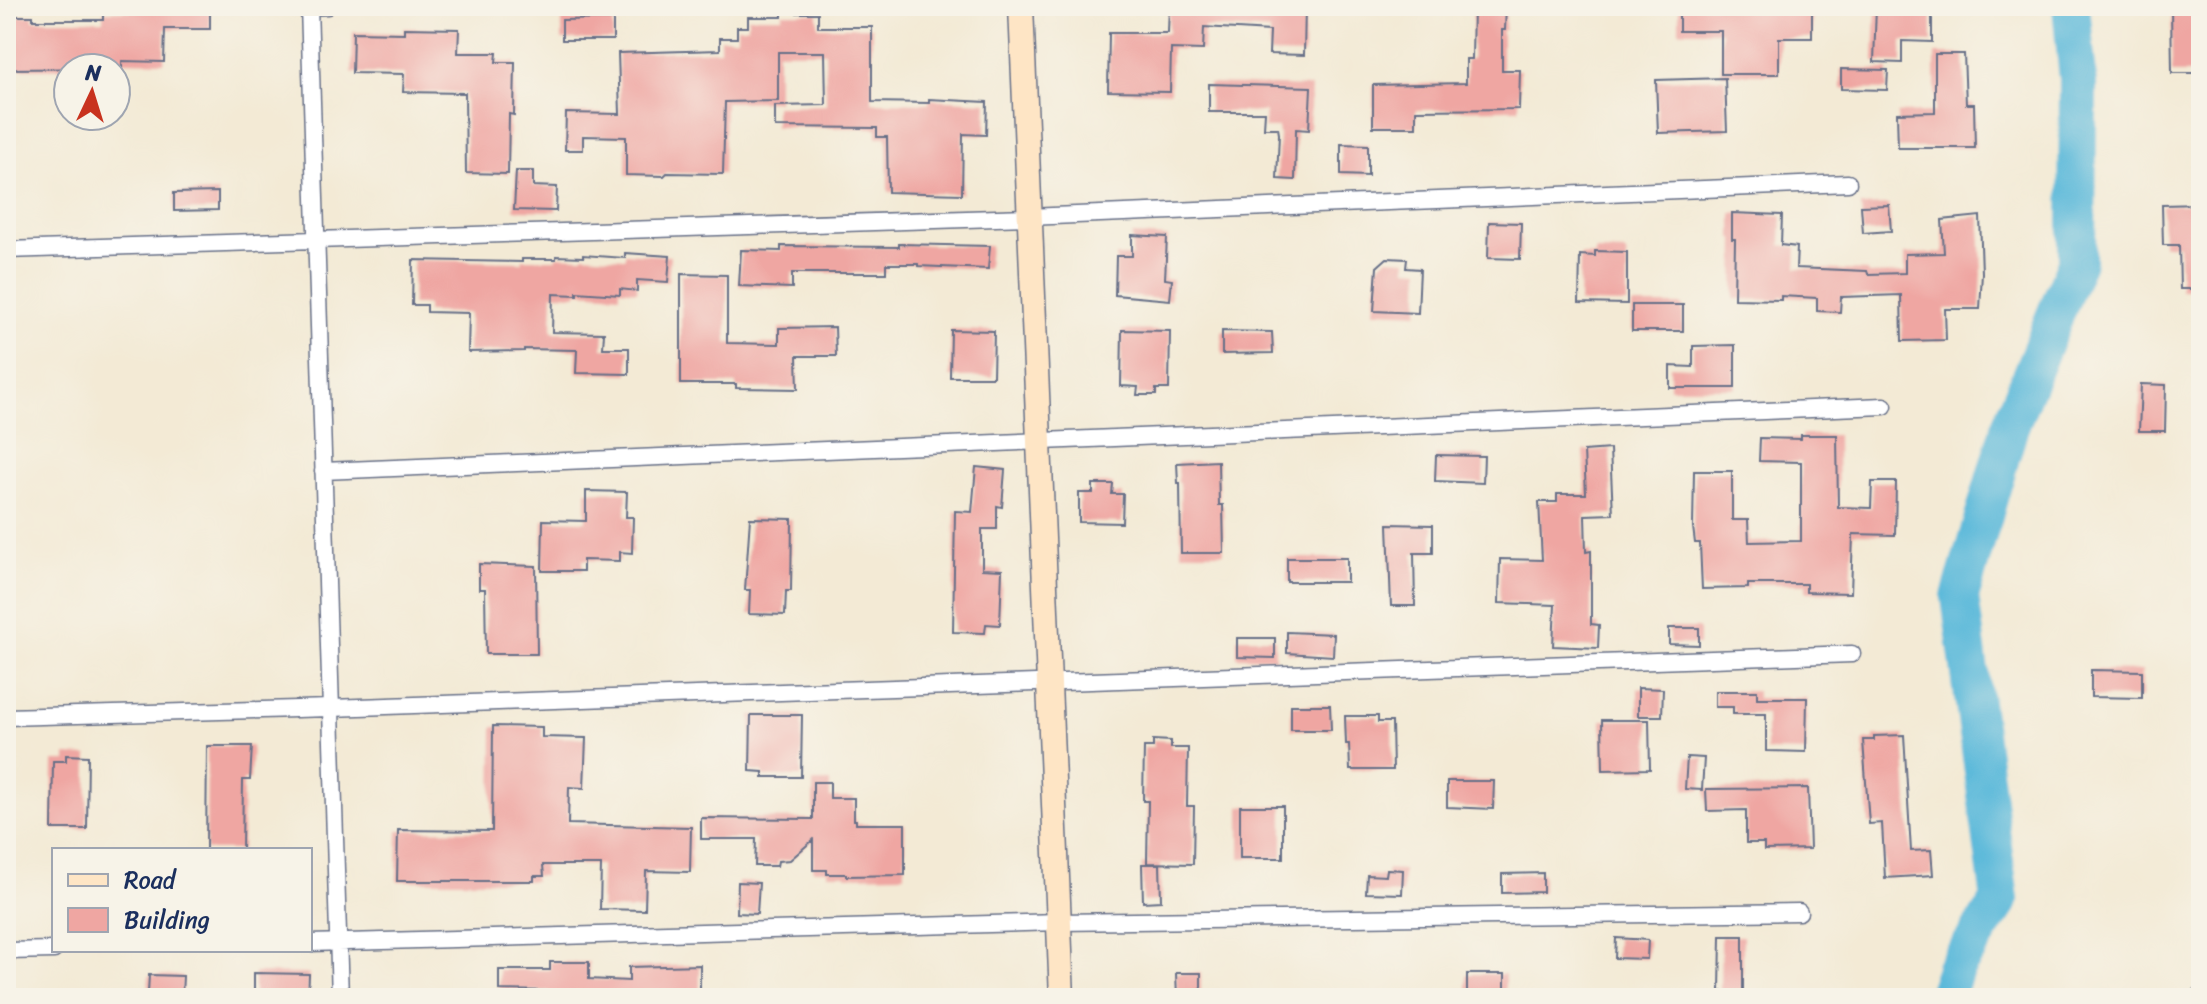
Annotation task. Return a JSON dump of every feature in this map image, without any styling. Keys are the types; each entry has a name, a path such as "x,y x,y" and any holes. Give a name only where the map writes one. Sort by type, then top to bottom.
{"main road":[{"path":"1021,6 1062,998"}],"street":[{"path":"327,6 309,6 340,998"},
{"path":"6,250 1028,217 1848,183"},
{"path":"323,471 1884,406"},
{"path":"6,717 1852,654"},
{"path":"312,943 1059,922 1799,912"},
{"path":"6,951 52,950"}],"building":[{"path":"1169,6 1305,6 1304,55 1269,54 1270,31 1204,27 1203,50 1171,49 1170,92 1108,91 1109,33 1168,33"},
{"path":"1473,6 1506,6 1505,30 1502,30 1502,70 1520,70 1519,109 1416,110 1416,127 1373,127 1373,85 1466,83 1466,59 1472,59"},
{"path":"1679,6 1812,6 1812,38 1779,38 1779,74 1721,74 1721,31 1679,31"},
{"path":"1876,6 1932,6 1932,42 1902,41 1902,63 1874,62"},
{"path":"2171,6 2201,6 2201,73 2172,73"},
{"path":"210,10 210,29 165,29 164,62 132,61 132,52 52,52 52,69 6,69 6,16 33,16 33,20 103,20 103,11"},
{"path":"782,13 818,13 818,27 872,27 872,102 929,103 929,99 987,102 986,135 963,134 962,194 888,192 887,137 877,137 877,128 775,127 775,106 826,105 825,52 778,52 778,101 725,102 723,174 626,175 626,137 583,136 583,150 565,150 566,113 620,114 618,53 720,50 720,38 737,38 737,27 748,27 748,17 782,17"},
{"path":"613,19 613,40 562,40 562,20"},
{"path":"404,28 459,29 458,53 497,53 496,62 515,62 514,115 509,114 508,174 466,173 465,93 403,92 404,74 352,73 353,32 404,33"},
{"path":"1935,54 1964,54 1966,104 1974,104 1975,148 1898,148 1897,113 1935,112"},
{"path":"1841,69 1888,70 1887,90 1841,89"},
{"path":"1725,78 1727,131 1658,133 1656,80"},
{"path":"1209,84 1311,87 1309,130 1296,129 1295,180 1277,179 1278,128 1264,128 1265,112 1209,112"},
{"path":"1341,144 1368,145 1368,176 1341,175"},
{"path":"516,171 533,171 533,186 557,187 556,211 514,210"},
{"path":"218,192 218,210 174,211 174,193"},
{"path":"2200,204 2201,289 2180,289 2179,245 2163,245 2162,205"},
{"path":"1889,205 1891,231 1863,233 1861,206"},
{"path":"1732,213 1782,215 1781,245 1797,247 1796,268 1867,271 1868,274 1905,273 1905,254 1944,253 1942,220 1980,216 1980,309 1945,309 1946,340 1902,341 1901,295 1841,297 1840,312 1817,311 1817,298 1781,296 1781,300 1734,299"},
{"path":"1489,222 1521,223 1520,259 1488,258"},
{"path":"1132,235 1167,237 1165,279 1172,280 1170,300 1115,295 1116,256 1132,256"},
{"path":"899,244 990,246 988,269 886,264 886,273 792,273 792,288 739,286 741,250 781,251 781,246 899,247"},
{"path":"1595,251 1627,252 1627,304 1579,303 1580,255 1595,256"},
{"path":"625,253 670,256 668,282 637,280 637,291 620,289 620,295 553,294 552,332 604,333 603,348 629,348 629,374 576,373 577,350 468,352 469,313 427,312 427,305 412,305 413,260 522,262 522,259 556,259 556,256 625,258"},
{"path":"1387,258 1407,259 1406,268 1420,269 1418,313 1374,311 1377,267"},
{"path":"681,274 727,275 727,343 779,344 779,328 835,327 836,356 797,356 798,389 681,384"},
{"path":"1632,305 1683,305 1683,331 1632,331"},
{"path":"951,330 994,331 993,377 950,377"},
{"path":"1122,330 1170,331 1169,389 1156,389 1156,395 1137,395 1138,387 1121,386"},
{"path":"1222,331 1272,332 1273,353 1222,354"},
{"path":"1735,345 1735,388 1670,388 1670,366 1693,367 1693,346"},
{"path":"2141,384 2166,385 2165,431 2139,431"},
{"path":"1801,435 1837,435 1838,507 1871,508 1872,482 1896,482 1895,535 1853,534 1851,593 1806,592 1806,584 1748,584 1748,588 1702,589 1700,543 1695,543 1693,527 1694,471 1732,471 1732,520 1748,520 1749,542 1801,541 1801,462 1759,461 1760,438 1801,439"},
{"path":"1610,449 1613,514 1585,515 1586,552 1591,551 1591,624 1599,625 1598,648 1553,646 1555,605 1499,603 1500,559 1542,560 1539,502 1557,502 1557,494 1586,494 1584,451"},
{"path":"1436,455 1484,456 1483,483 1435,481"},
{"path":"1218,461 1224,553 1181,553 1177,463"},
{"path":"976,467 1005,470 1002,507 997,506 997,529 982,529 982,569 1002,570 1000,625 986,624 985,633 953,632 955,511 972,512"},
{"path":"1093,484 1113,484 1112,494 1123,494 1122,523 1079,522 1079,493 1093,493"},
{"path":"586,491 627,492 626,517 633,517 632,553 620,552 620,561 583,560 583,571 542,571 543,520 586,521"},
{"path":"750,518 792,519 791,591 786,591 785,615 749,614 750,590 745,590"},
{"path":"1388,524 1433,525 1433,553 1414,553 1415,606 1391,606"},
{"path":"1287,558 1347,558 1347,582 1287,582"},
{"path":"479,564 536,566 537,654 486,654 485,589 479,589"},
{"path":"1669,628 1699,628 1699,645 1669,644"},
{"path":"1287,632 1334,634 1333,656 1287,653"},
{"path":"1237,638 1275,638 1275,658 1237,657"},
{"path":"2091,670 2142,671 2142,698 2091,697"},
{"path":"1638,688 1663,689 1662,716 1638,716"},
{"path":"1715,691 1757,691 1757,698 1807,698 1806,752 1766,751 1766,714 1733,714 1733,707 1715,707"},
{"path":"1291,705 1330,705 1331,730 1291,730"},
{"path":"751,715 802,715 801,777 763,777 763,772 750,771"},
{"path":"1345,716 1378,716 1378,722 1392,722 1393,770 1350,770"},
{"path":"1602,720 1649,720 1650,769 1603,770"},
{"path":"493,726 542,727 542,737 586,738 584,788 569,787 568,824 691,827 690,872 646,871 645,910 600,909 601,865 543,865 544,876 534,876 534,881 397,881 398,830 492,831"},
{"path":"1904,735 1911,851 1931,850 1933,875 1885,878 1882,823 1869,824 1863,740 1874,740 1874,736"},
{"path":"1153,740 1171,741 1171,748 1188,748 1187,806 1194,806 1193,864 1147,863 1148,801 1143,801 1144,747 1153,747"},
{"path":"207,746 252,746 250,780 243,780 242,848 206,848"},
{"path":"66,755 88,756 87,829 52,829 53,761 66,761"},
{"path":"1687,757 1704,758 1702,790 1685,789"},
{"path":"1447,781 1494,781 1493,809 1447,807"},
{"path":"813,782 830,782 830,798 854,798 856,824 905,824 905,875 846,876 827,874 827,870 813,870 813,840 790,860 778,861 777,866 755,866 756,839 701,839 701,818 813,819"},
{"path":"1808,788 1810,849 1764,850 1764,843 1746,843 1746,810 1707,811 1706,789"},
{"path":"1240,806 1283,806 1283,858 1240,858"},
{"path":"1142,864 1160,864 1161,901 1143,902"},
{"path":"1387,869 1403,870 1402,894 1366,893 1367,875 1386,876"},
{"path":"1543,873 1543,892 1502,893 1502,874"},
{"path":"738,882 759,883 757,914 737,913"},
{"path":"1721,936 1743,936 1743,992 1720,991"},
{"path":"1616,938 1648,940 1647,959 1615,958"},
{"path":"550,962 589,962 589,979 629,981 629,967 700,965 700,998 550,998 550,991 499,990 499,970 550,970"},
{"path":"254,973 309,974 308,998 254,998"},
{"path":"1176,973 1201,973 1201,998 1177,998"},
{"path":"1467,974 1505,974 1505,998 1467,998"},
{"path":"149,975 183,976 182,995 148,993"}],"waterway":[{"path":"1945,998 1955,969 2000,900 1960,597 2010,426 2077,261 2078,79 2071,6"}]}
